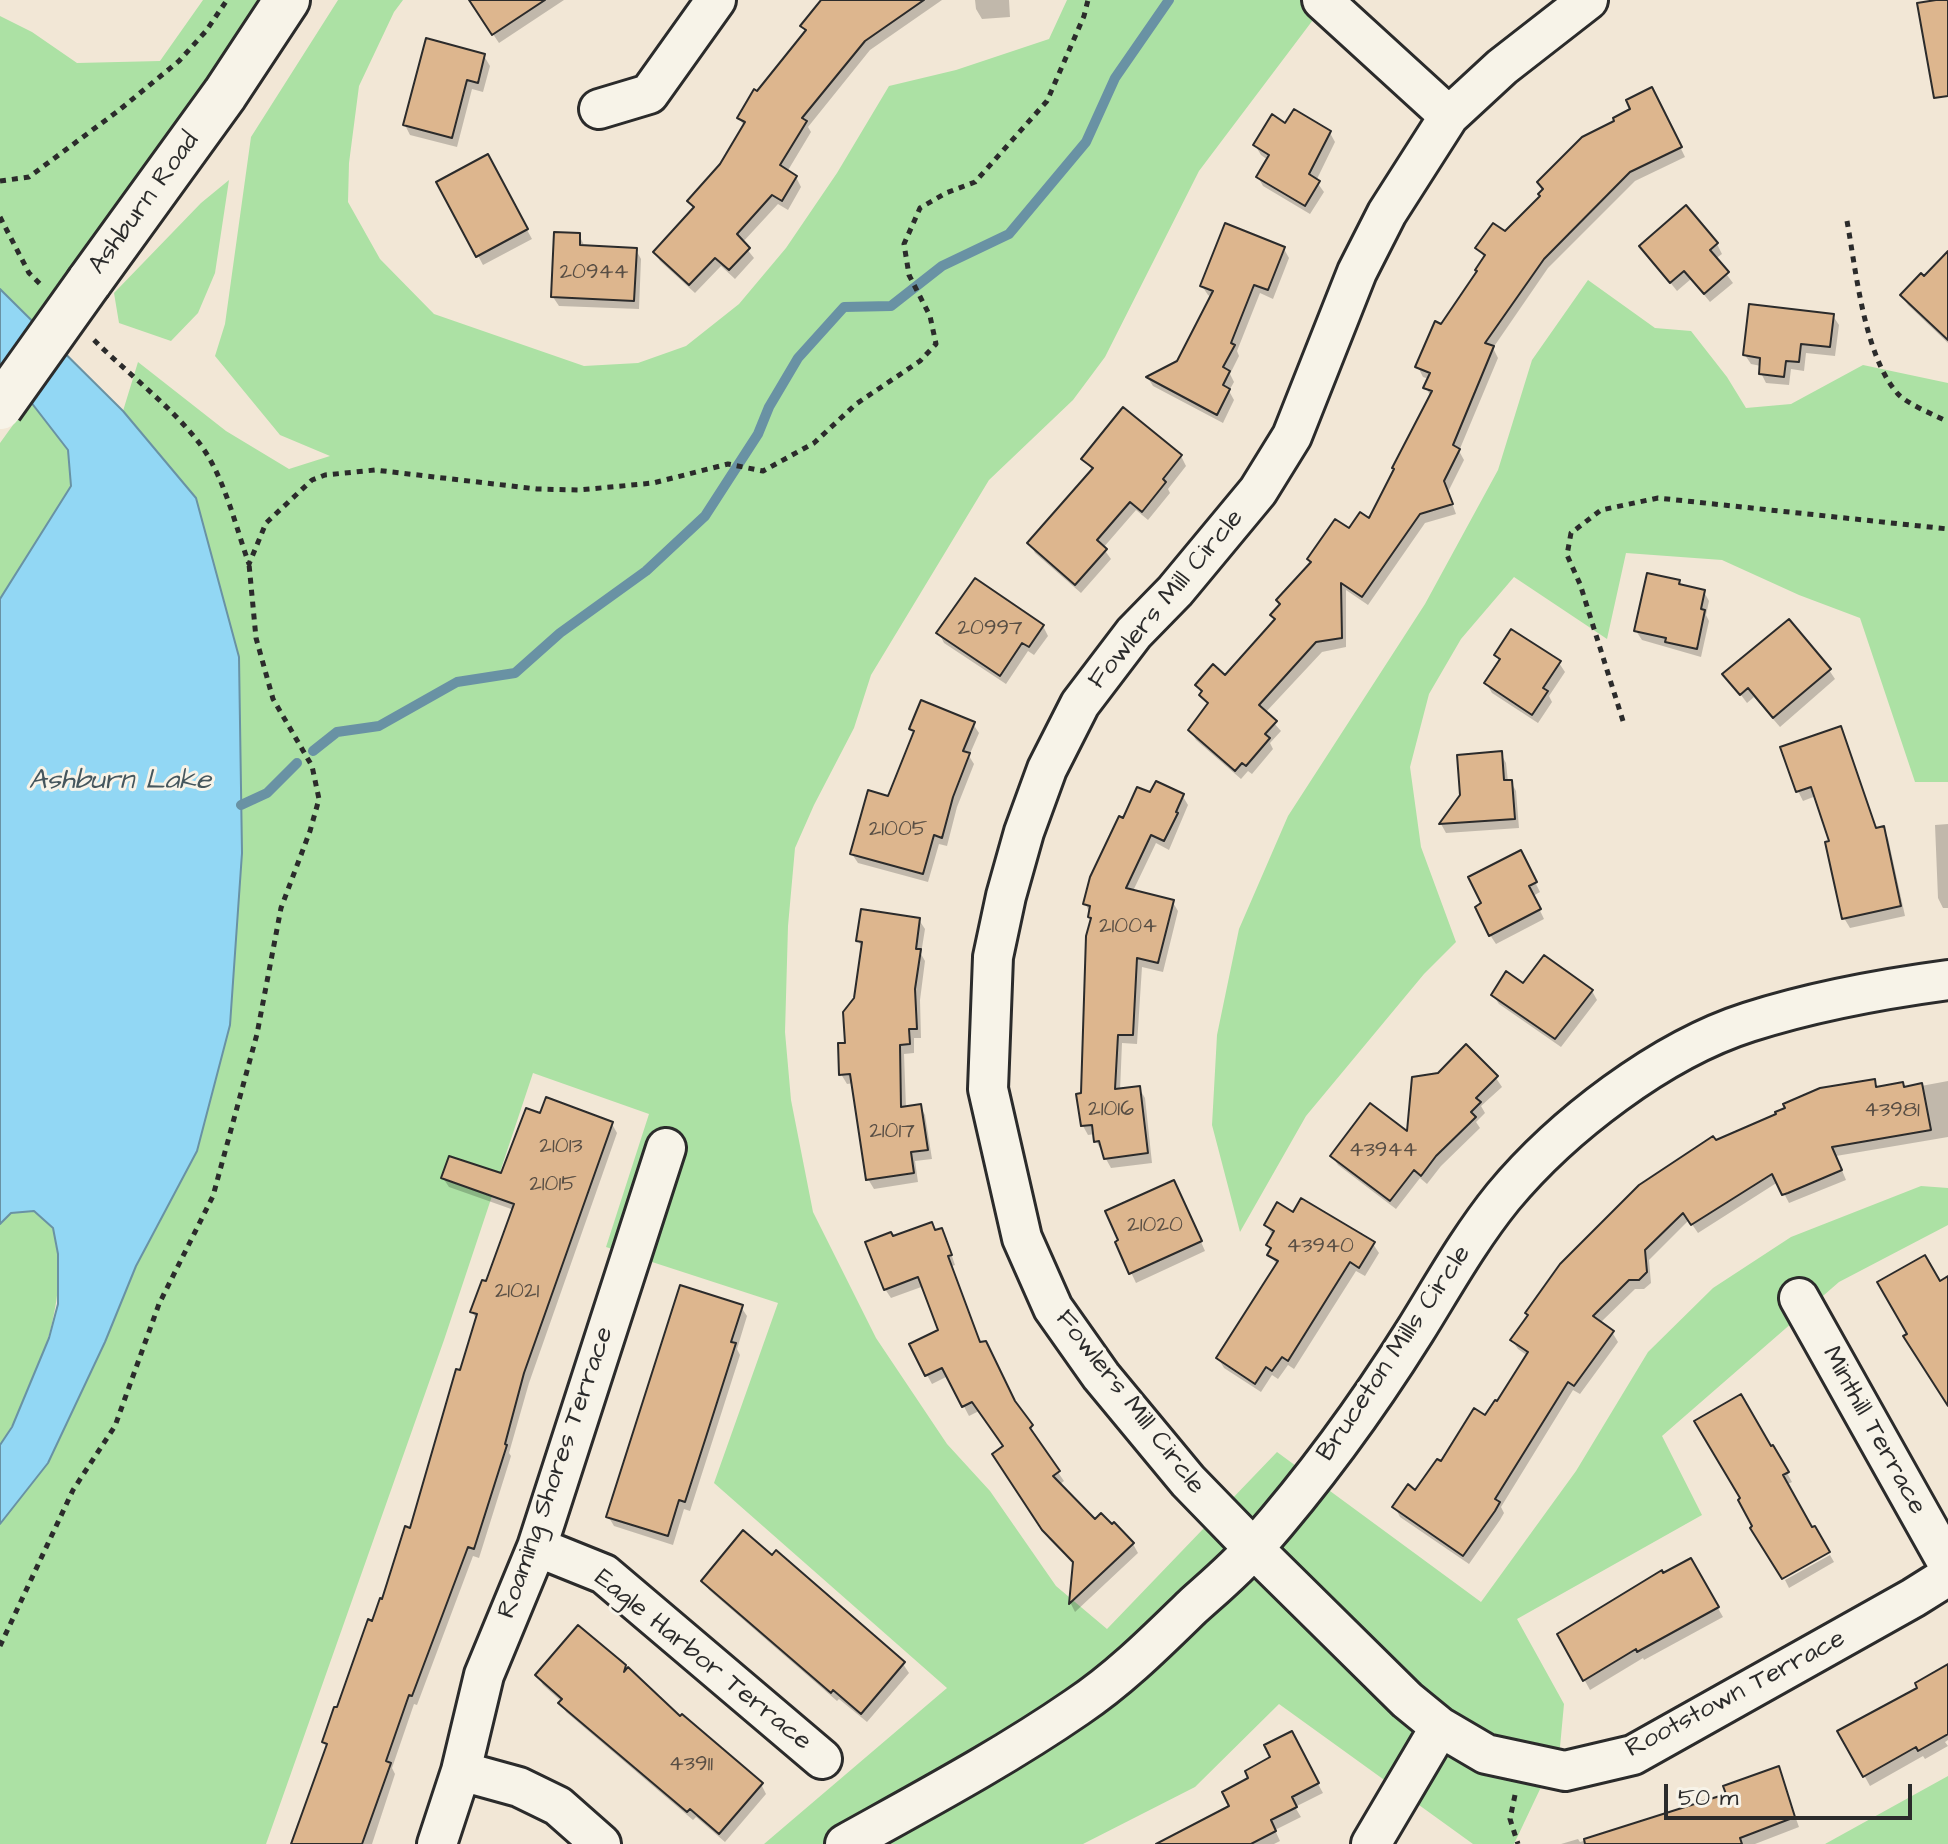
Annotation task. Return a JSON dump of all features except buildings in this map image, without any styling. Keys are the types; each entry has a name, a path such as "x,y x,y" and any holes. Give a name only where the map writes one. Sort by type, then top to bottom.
{"main road":[{"name":"Ashburn Road","path":"0,407 70,289 225,94 287,0"}],"street":[{"path":"599,109 649,94 716,0"},
{"path":"1322,0 1449,116"},
{"name":"Fowlers Mill Circle","path":"1254,1549 1188,1481 1101,1376 1053,1308 1022,1238 988,1089 993,957 1024,832 1047,769 1080,704 1134,633 1175,591 1258,491 1292,436 1357,272 1387,213 1449,116 1502,67 1588,0"},
{"name":"Bruceton Mills Circle","path":"845,1844 980,1769 1080,1705 1144,1652 1254,1549 1365,1408 1459,1259 1504,1196 1590,1112 1666,1061 1705,1040 1747,1023 1882,989 1948,980"},
{"name":"Roaming Shores Terrace","path":"437,1844 461,1771 484,1675 537,1547 666,1148"},
{"name":"Minthill Terrace","path":"1799,1298 1948,1564"},
{"name":"Eagle Harbor Terrace","path":"537,1547 604,1574 822,1759"},
{"name":"Rootstown Terrace","path":"1254,1549 1407,1700 1440,1727 1486,1754 1565,1771 1633,1755 1948,1576"},
{"path":"1371,1844 1440,1727"},
{"path":"461,1771 519,1787 558,1806 601,1844"}],"path":[{"path":"0,181 29,177 118,111 179,61 206,31 227,0"},
{"path":"249,564 266,523 312,480 325,475 375,470 537,489 579,490 653,483 728,464 763,471 814,443 856,404 899,376 936,344 930,316 909,275 904,244 920,208 946,193 975,182 1047,101 1088,0"},
{"path":"0,217 29,273 70,289"},
{"path":"1847,221 1865,321 1881,364 1899,396 1948,422"},
{"path":"0,1646 73,1490 115,1426 159,1304 213,1196 257,1034 281,908 319,799 312,766 273,699 256,638 249,564 218,476 201,446 167,407 128,374 84,329"},
{"path":"1623,721 1580,584 1567,555 1571,533 1601,510 1658,498 1948,529"},
{"path":"1518,1844 1510,1819 1522,1763"}],"green space":[{"path":"203,0 263,0 36,325 0,289 0,16 32,32 77,63 160,61"},
{"path":"338,0 403,0 394,12 359,86 349,163 348,202 380,259 434,314 584,366 638,363 686,346 739,304 786,248 837,173 889,86 956,70 1049,39 1067,0 1328,0 1199,171 1105,357 1073,400 989,480 871,675 854,728 795,848 788,926 785,1032 791,1100 813,1212 876,1338 947,1444 990,1491 1056,1586 1107,1629 1277,1452 1481,1602 1576,1471 1648,1352 1713,1288 1791,1237 1921,1186 1948,1188 1948,1225 1839,1282 1662,1436 1702,1515 1517,1619 1564,1704 1560,1747 1514,1844 1473,1844 1279,1704 1195,1787 1083,1844 764,1844 947,1688 714,1483 778,1303 606,1247 649,1114 533,1073 444,1340 266,1844 0,1844 0,1524 48,1463 105,1342 136,1266 197,1151 230,1025 242,853 239,657 196,498 123,411 138,362 226,431 289,469 330,456 280,435 215,356 225,324 251,137"},
{"path":"229,180 215,273 198,313 171,341 119,323 114,293 201,203"},
{"path":"1588,280 1655,328 1691,331 1727,377 1746,408 1791,404 1863,365 1948,383 1948,782 1915,782 1860,618 1799,595 1722,560 1626,553 1607,639 1514,577 1461,639 1429,694 1410,767 1421,847 1456,942 1424,974 1306,1116 1240,1232 1212,1125 1217,1035 1239,929 1288,816 1425,604 1498,470 1532,360"},
{"path":"31,400 68,450 71,486 0,599 0,443"},
{"path":"34,1211 54,1232 59,1269 57,1294 45,1349 35,1377 0,1445 0,1224 11,1213"},
{"path":"1948,1776 1948,1844 1825,1844"}],"water":[{"name":"Ashburn Lake","path":"0,289 123,411 196,498 239,657 242,853 230,1025 197,1151 136,1266 105,1342 48,1463 0,1524 0,1445 12,1427 49,1338 58,1304 58,1254 53,1228 34,1211 11,1213 0,1224 0,599 71,486 68,450 0,362"}],"waterway":[{"path":"313,751 337,732 379,726 457,682 515,673 560,633 646,571 705,516 758,434 769,407 798,358 844,307 891,306 942,266 1009,234 1086,142 1115,78 1169,0"},
{"path":"241,805 267,793 297,763"}]}
